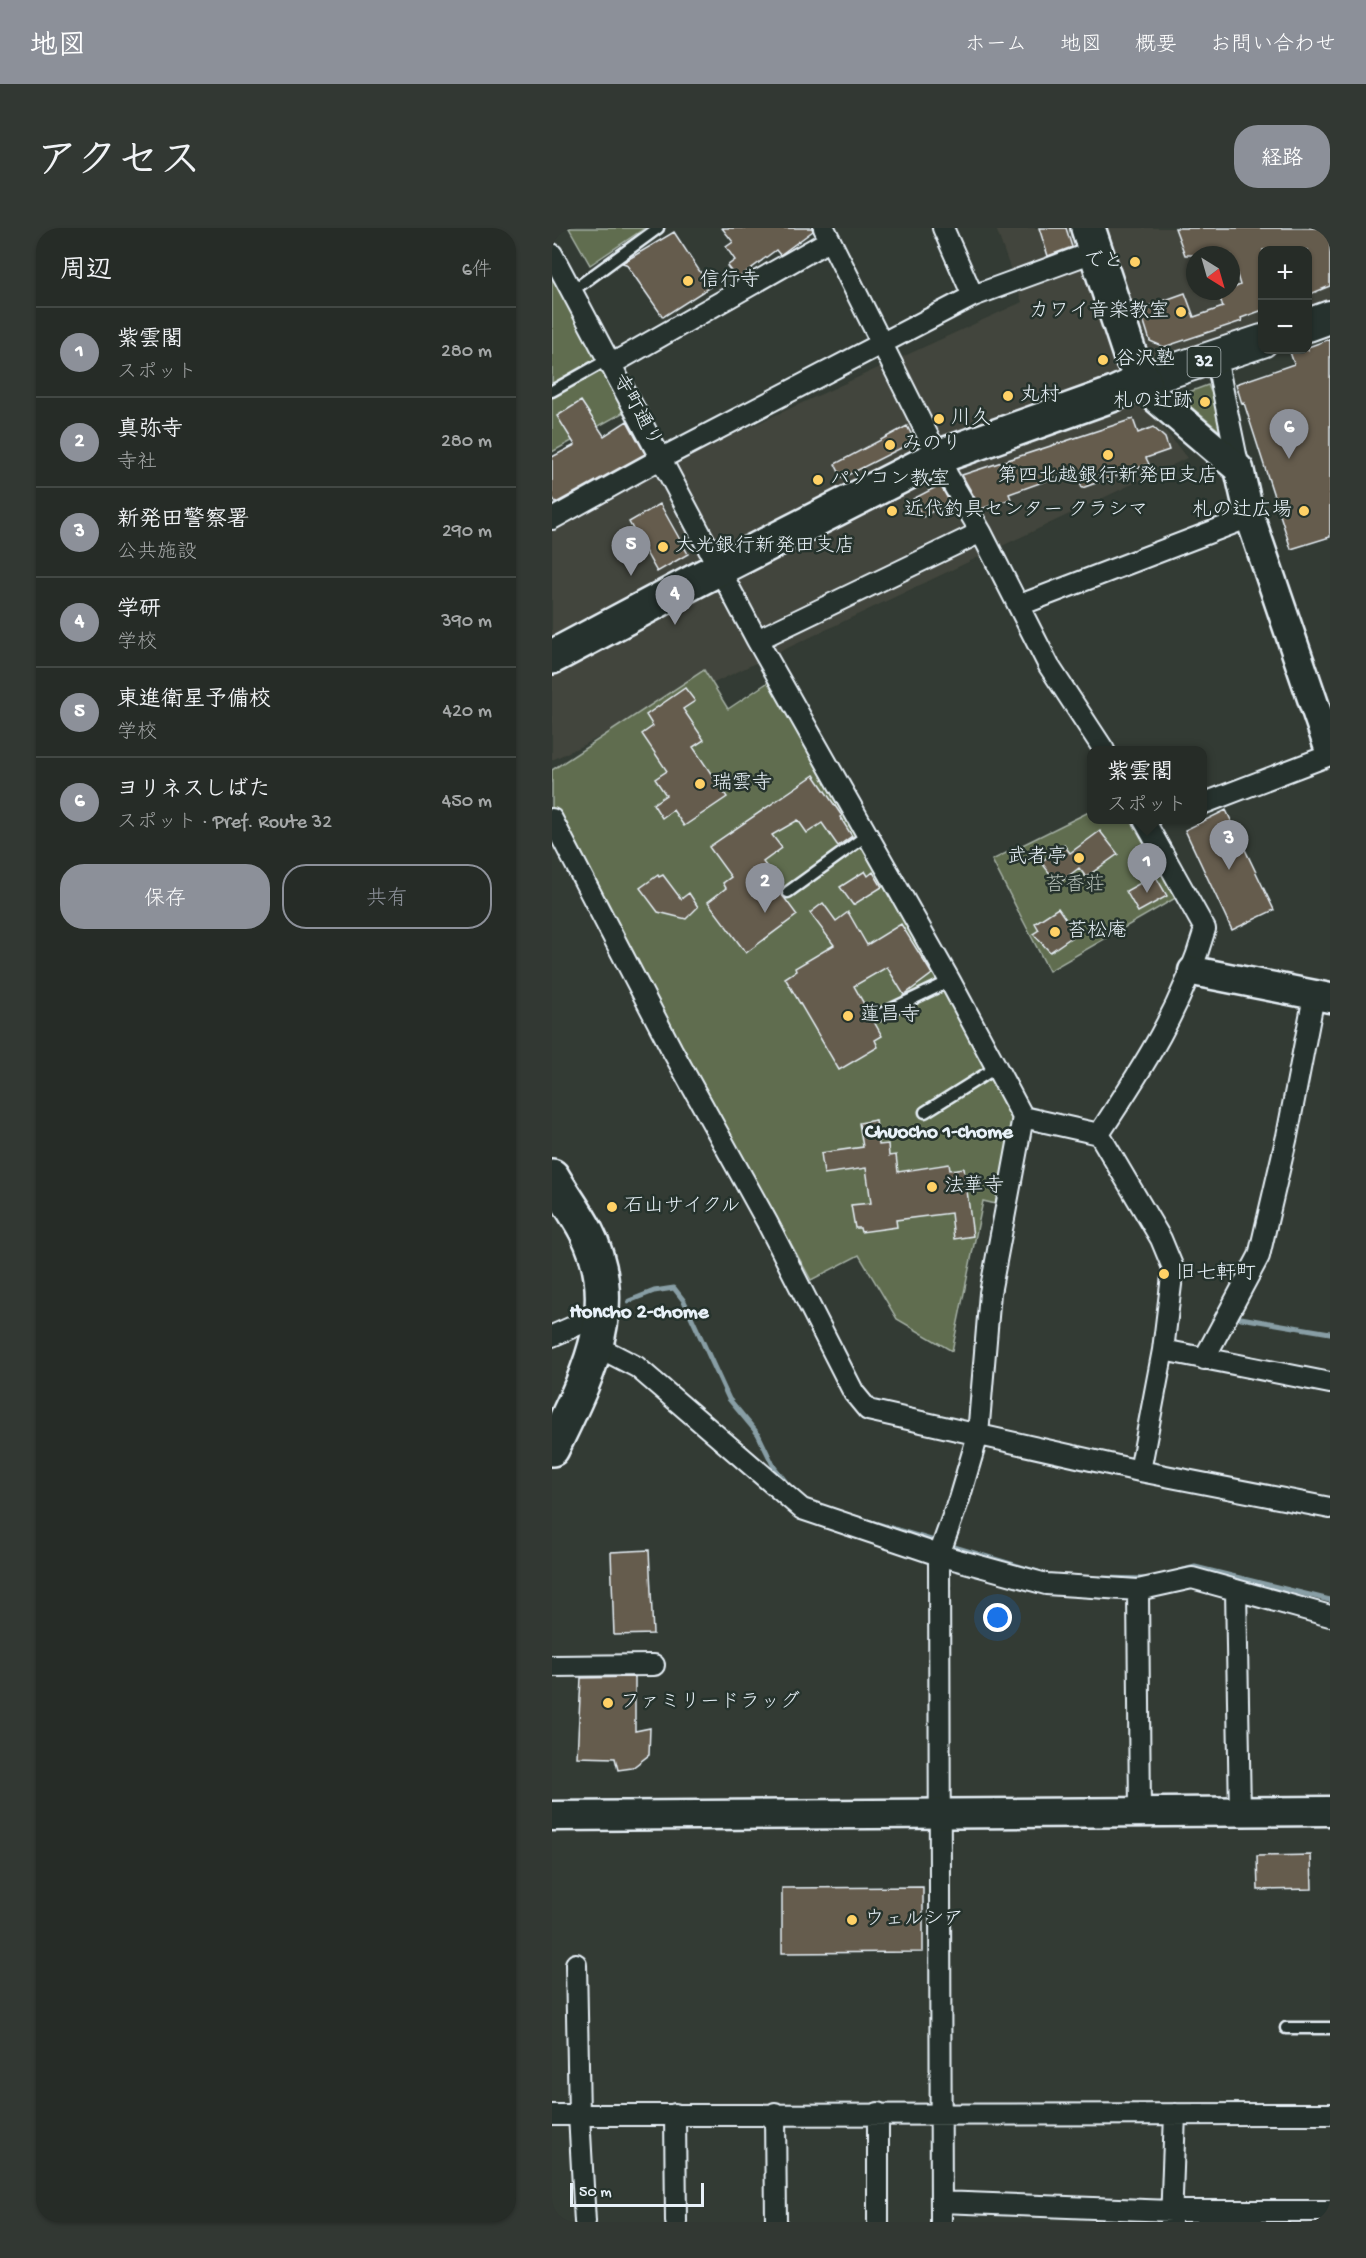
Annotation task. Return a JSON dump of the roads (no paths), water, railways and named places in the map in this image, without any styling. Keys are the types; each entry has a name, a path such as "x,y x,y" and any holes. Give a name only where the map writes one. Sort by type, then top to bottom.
{"highway":[{"path":"552,657 938,457 1114,394 1144,380 1130,355 1092,240"},
{"path":"552,1449 599,1336 603,1284 596,1255 586,1232 557,1196"}],"main road":[{"path":"1312,324 1330,317"},
{"name":"32","path":"1144,380 1258,343"}],"street":[{"path":"944,228 974,296"},
{"path":"609,362 827,234 938,457 1020,605 1049,666 1101,746"},
{"path":"552,519 662,458 880,344 1092,240"},
{"name":"寺町通り","path":"552,254 757,640 950,981 1023,1117"},
{"path":"1207,802 1330,753 1250,517 1216,358"},
{"path":"1144,380 1158,400 1239,469"},
{"path":"1020,605 1250,517"},
{"path":"757,640 981,532"},
{"path":"552,819 854,1393 868,1410 1140,1472 1330,1508"},
{"path":"1099,1134 1155,1049 1193,971 1205,929 1152,824"},
{"path":"1193,971 1322,997 1259,1256 1204,1359"},
{"path":"1140,1472 1163,1350 1173,1268 1161,1239 1099,1134 1023,1117 990,1293 978,1435 939,1555 941,2212 1171,2217 1330,2211"},
{"path":"552,1336 584,1322 599,1336 610,1353 637,1367 802,1509 939,1555 1046,1584 1138,1590 1192,1578 1330,1616"},
{"path":"1163,1350 1330,1383"},
{"path":"1138,1590 1140,1812"},
{"path":"1236,1590 1240,1813"},
{"path":"552,1666 654,1665"},
{"path":"552,1816 1330,1811"},
{"path":"576,1964 579,2115 585,2222"},
{"path":"775,2113 776,2222"},
{"path":"878,2113 878,2222"},
{"path":"675,2114 676,2222"},
{"path":"1171,2217 1174,2114"},
{"path":"552,2115 1330,2114"}],"lane":[{"path":"572,291 658,228"},
{"path":"552,391 609,362"},
{"path":"788,892 867,835"},
{"path":"879,1015 950,981"},
{"path":"925,1112 997,1067"},
{"path":"1286,2028 1330,2028"}],"waterway":[{"path":"629,1301 654,1291 674,1288 684,1301 729,1399 758,1434 774,1467 789,1486"},
{"path":"1235,1317 1330,1333"},
{"path":"851,1516 1038,1572"},
{"path":"1180,1571 1195,1567 1330,1600"},
{"path":"1100,1578 1148,1579"}],"place":[{"name":"でと","path":"1135,262"},
{"name":"信行寺","path":"688,281"},
{"name":"カワイ音楽教室","path":"1181,312"},
{"name":"谷沢塾","path":"1103,360"},
{"name":"丸村","path":"1008,396"},
{"name":"札の辻跡","path":"1205,402"},
{"name":"川久","path":"939,419"},
{"name":"みのり","path":"890,445"},
{"name":"第四北越銀行新発田支店","path":"1108,455"},
{"name":"ヨリネスしばた","path":"1289,459"},
{"name":"パソコン教室","path":"818,480"},
{"name":"近代釣具センター クラシマ","path":"892,511"},
{"name":"札の辻広場","path":"1304,511"},
{"name":"大光銀行新発田支店","path":"663,547"},
{"name":"東進衛星予備校","path":"631,576"},
{"name":"学研","path":"675,625"},
{"name":"瑞雲寺","path":"700,784"},
{"name":"武者亭","path":"1079,858"},
{"name":"新発田警察署","path":"1229,870"},
{"name":"紫雲閣","path":"1147,893"},
{"name":"真弥寺","path":"765,913"},
{"name":"苔松庵","path":"1055,932"},
{"name":"蓮昌寺","path":"848,1016"},
{"name":"法華寺","path":"932,1187"},
{"name":"石山サイクル","path":"612,1207"},
{"name":"旧七軒町","path":"1164,1274"},
{"name":"ファミリードラッグ","path":"608,1703"},
{"name":"ウェルシア","path":"852,1920"}],"district":[{"name":"Chuocho 1-chome","path":"939,1133"},
{"name":"Honcho 2-chome","path":"639,1313"}],"park label":[{"name":"苔香荘","path":"1075,886"}]}
